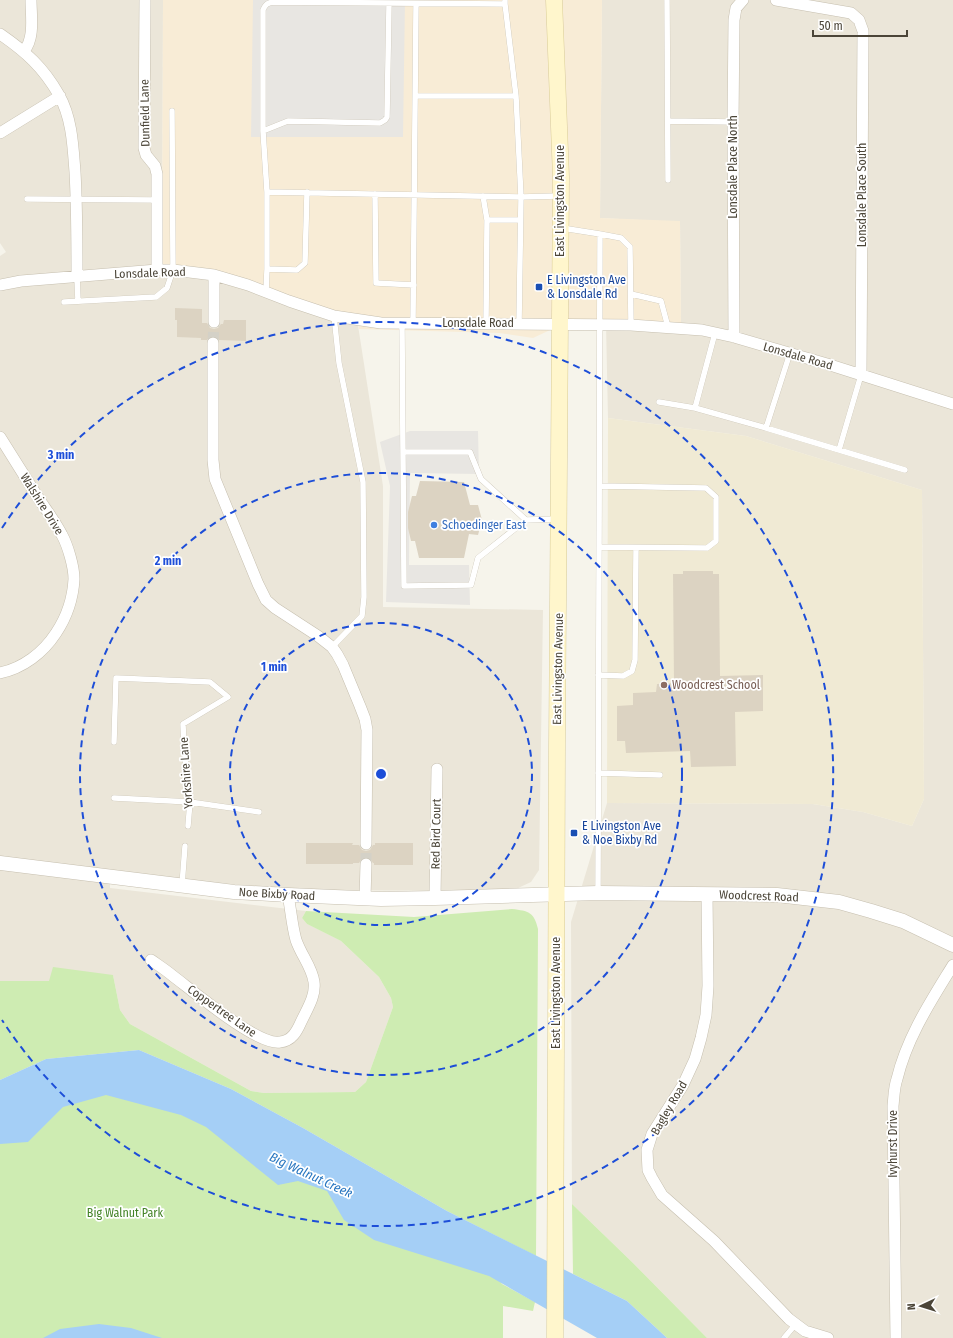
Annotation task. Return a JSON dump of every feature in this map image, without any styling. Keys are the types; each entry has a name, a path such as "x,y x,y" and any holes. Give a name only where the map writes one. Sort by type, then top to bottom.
{"main road":[{"name":"East Livingston Avenue","path":"554,0 561,196 555,1338"}],"street":[{"path":"24,51 29,45 31,37 31,0"},
{"name":"Dunfield Lane","path":"144,0 144,148 146,155 155,166 157,174 157,270"},
{"name":"Lonsdale Place North","path":"734,337 733,122 735,14 736,8 744,0"},
{"name":"Lonsdale Place South","path":"776,0 850,13 859,20 862,31 861,375"},
{"path":"0,34 24,51 39,65 60,96 65,107 71,127 74,148 77,277"},
{"path":"0,133 60,96"},
{"name":"Lonsdale Road","path":"0,285 21,281 173,270 214,275 248,285 334,316 380,323 631,325 702,330 715,332 790,353 953,404"},
{"path":"214,275 214,322"},
{"path":"213,342 213,460 215,479 266,600 275,608 332,647 343,665 365,719 367,730 366,844"},
{"name":"Walshire Drive","path":"0,437 62,536 70,557 74,579 70,601 63,622 41,652 24,664 9,671 0,673"},
{"name":"Red Bird Court","path":"435,898 436,769"},
{"name":"Noe Bixby Road","path":"0,863 234,892 365,898 435,898 557,894"},
{"path":"365,898 366,864"},
{"name":"Woodcrest Road","path":"557,894 777,895 838,902 903,921 953,945"},
{"name":"Bagley Road","path":"707,894 708,986 706,1015 695,1059 683,1085 652,1134 647,1150 648,1170 662,1195 714,1241 795,1325 805,1331 828,1338"},
{"name":"Coppertree Lane","path":"151,960 217,1010 255,1035 275,1042 287,1040 296,1032 314,994 312,972 296,941 288,895"},
{"name":"Ivyhurst Drive","path":"896,1338 893,1106 896,1080 905,1053 920,1021 953,965"}],"lane":[{"path":"667,0 668,180"},
{"path":"266,292 267,192 263,131 263,10 266,5 273,2 390,4 505,2 516,96 521,197 519,324"},
{"path":"263,131 288,121 374,123 385,120 387,117 390,4"},
{"path":"416,4 414,285 408,323 404,452 404,586 471,585 478,558 526,520 559,519"},
{"path":"416,96 516,96"},
{"path":"64,302 156,297 167,288 173,270 172,111"},
{"path":"668,121 733,122"},
{"path":"267,192 521,197 561,196"},
{"path":"267,269 297,270 306,263 307,192"},
{"path":"375,194 376,283 414,285"},
{"path":"483,196 487,220 486,324"},
{"path":"27,199 157,200"},
{"path":"487,220 520,220"},
{"path":"560,228 621,238 630,247 631,325"},
{"path":"598,893 600,234"},
{"path":"77,277 78,301"},
{"path":"631,294 661,301 668,327"},
{"path":"332,647 362,616 364,597 363,482 339,363 334,316"},
{"path":"695,408 715,332"},
{"path":"766,428 790,353"},
{"path":"838,450 861,375"},
{"path":"659,402 695,408 904,470"},
{"path":"404,452 470,452 481,479 526,520"},
{"path":"600,486 706,488 716,497 716,541 707,548 600,547"},
{"path":"598,675 623,676 632,671 635,660 636,548"},
{"name":"Yorkshire Lane","path":"114,742 116,678 210,682 228,697 183,724 190,802 188,826"},
{"path":"598,773 660,775"},
{"path":"114,798 190,802 259,812"},
{"path":"182,885 185,846"},
{"path":"784,1338 795,1325"}],"shaded area":[{"path":"0,0 163,0 162,269 201,274 357,319 383,486 383,607 543,610 539,870 531,882 516,889 485,891 296,890 110,873 110,888 306,911 302,918 307,924 341,941 379,977 391,998 393,1007 366,1082 355,1092 264,1093 251,1091 130,1024 120,1010 113,975 49,981 0,981 0,256 6,252 0,243"},
{"path":"163,0 602,0 600,218 680,221 681,325 563,324 533,338 499,333 359,329 357,319 201,274 162,270"},
{"path":"253,0 405,0 403,137 251,137"},
{"path":"602,0 953,0 953,1338 707,1338 572,1204 571,922 607,803 813,804 863,812 912,826 924,799 922,490 746,436 608,418 606,324 681,325 680,222 600,218"},
{"path":"608,418 746,436 922,490 924,799 912,826 863,812 813,804 607,803"},
{"path":"410,431 478,431 479,474 410,473 409,565 469,565 470,605 386,602 390,486 380,442"}],"green space":[{"path":"512,909 530,913 535,919 538,929 536,1256 447,1211 303,1128 231,1089 139,1050 46,1059 0,1080 0,981 49,981 53,967 113,975 120,1010 130,1024 251,1091 264,1093 355,1092 366,1082 393,1007 391,998 379,977 341,941 307,924 302,918 306,911 414,917"},
{"name":"Big Walnut Park","path":"81,1068 479,1253 502,1284 535,1302 533,1311 503,1306 503,1338 0,1338 0,1111"},
{"path":"572,1204 707,1338 667,1338 627,1301 573,1274"}],"water":[{"name":"Big Walnut Creek","path":"139,1050 231,1089 303,1128 447,1211 627,1301 667,1338 597,1338 489,1276 374,1240 344,1220 327,1191 298,1181 278,1185 206,1127 181,1115 106,1095 63,1107 28,1142 0,1144 0,1080 46,1059"},
{"path":"99,1324 131,1328 162,1338 43,1338 60,1329"}],"building":[{"path":"175,308 202,309 202,323 207,323 210,328 214,329 223,324 224,320 246,320 246,341 219,340 217,337 213,336 209,337 207,340 201,340 201,338 177,337"},
{"path":"420,481 464,482 470,505 478,505 482,520 478,535 469,534 464,558 419,558 415,541 411,541 408,528 408,512 412,496 416,496"},
{"path":"683,571 713,571 713,574 719,574 720,676 763,675 763,711 735,712 736,766 691,767 690,751 626,753 625,741 617,741 617,706 633,705 633,693 656,692 657,684 674,683 673,574 683,574"},
{"path":"306,843 353,843 352,845 359,845 362,850 366,851 370,850 375,843 413,843 413,865 374,865 370,858 366,857 362,858 359,863 353,864 306,864"}],"tunnel":[{"path":"213,343 214,322"},
{"path":"366,844 366,864"}],"place":[{"name":"E Livingston Ave & Lonsdale Rd","path":"539,287"},
{"name":"Schoedinger East","path":"434,525"},
{"name":"Woodcrest School","path":"664,685"},
{"name":"E Livingston Ave & Noe Bixby Rd","path":"574,833"}]}
